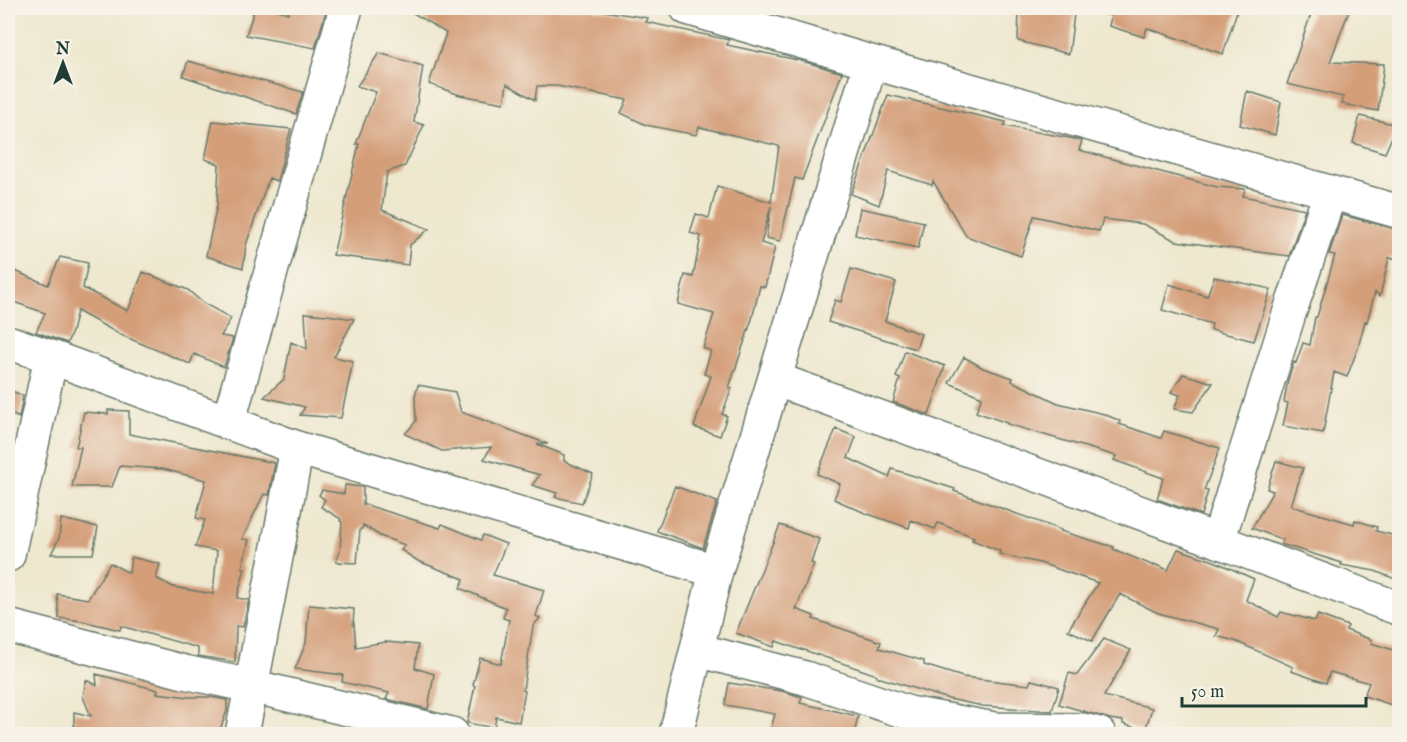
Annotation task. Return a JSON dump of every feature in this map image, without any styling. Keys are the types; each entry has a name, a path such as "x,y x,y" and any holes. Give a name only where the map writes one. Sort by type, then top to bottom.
{"street":[{"path":"228,423 346,8"},
{"path":"687,8 1400,212"},
{"path":"676,735 716,571 871,62"},
{"path":"1218,541 1284,329 1330,193"},
{"path":"8,342 297,448 716,571"},
{"path":"8,555 51,357"},
{"path":"775,379 1400,609"},
{"path":"242,735 297,448"},
{"path":"8,626 183,672 251,686 452,735"},
{"path":"697,650 805,678 909,713 994,729 1083,730 1099,735"}],"building":[{"path":"255,8 271,8 288,13 290,8 327,8 315,48 246,35"},
{"path":"405,8 585,8 648,18 646,22 729,40 727,45 802,61 842,73 802,180 795,178 780,241 766,238 771,206 761,243 775,247 765,287 760,286 752,319 729,388 732,388 722,414 727,416 720,436 694,427 711,376 704,374 711,351 703,348 714,314 678,304 685,275 693,277 701,236 690,233 696,214 709,218 717,186 771,202 779,146 699,127 696,135 646,125 621,113 627,100 557,86 537,86 535,100 507,84 504,103 460,95 429,84 446,33"},
{"path":"1019,8 1049,8 1074,14 1069,54 1018,41"},
{"path":"1096,8 1238,8 1223,54 1147,28 1144,37 1109,26 1111,16 1096,11"},
{"path":"1313,8 1350,8 1330,62 1384,64 1378,111 1342,104 1343,97 1287,84"},
{"path":"379,53 423,66 414,122 424,125 405,166 387,172 382,210 429,229 410,245 408,265 333,255 359,144 356,144 376,92 357,86"},
{"path":"188,61 303,92 296,114 183,76"},
{"path":"1247,91 1281,102 1275,135 1240,125"},
{"path":"888,95 1006,122 1004,126 1082,141 1079,150 1217,187 1245,189 1243,196 1305,209 1289,256 1176,241 1143,224 1103,219 1099,231 1034,216 1021,256 966,236 933,181 932,185 888,171 879,205 851,194"},
{"path":"1360,116 1397,125 1385,153 1353,143"},
{"path":"213,121 291,129 277,181 269,178 246,245 243,268 206,256 217,205 219,164 205,159"},
{"path":"860,208 924,222 918,248 855,235"},
{"path":"1342,215 1400,230 1400,259 1389,258 1380,296 1375,292 1347,377 1334,372 1323,433 1283,426 1288,403 1284,402 1288,380 1303,343 1310,345 1315,317 1317,317 1335,255 1329,254"},
{"path":"60,257 88,263 83,288 128,311 143,272 188,290 203,303 231,318 221,336 233,338 224,367 194,354 190,364 121,335 77,311 67,343 36,332 45,313 8,300 8,268 48,285"},
{"path":"851,269 896,282 885,321 921,334 916,349 828,322 835,300 841,302"},
{"path":"1214,277 1271,289 1254,341 1211,330 1212,324 1162,310 1169,284 1207,296"},
{"path":"305,313 354,319 334,357 353,361 341,418 300,415 305,407 264,397 284,379 291,342 307,349"},
{"path":"905,351 945,366 929,415 893,402 900,379 896,377"},
{"path":"964,357 983,368 1013,378 1012,381 1058,403 1104,414 1120,421 1119,424 1161,438 1164,431 1220,448 1204,490 1208,491 1201,515 1157,499 1163,478 1114,460 1116,456 1007,424 976,412 982,397 949,383"},
{"path":"1183,374 1213,383 1193,412 1174,409 1180,395 1171,392"},
{"path":"418,385 455,392 461,412 548,444 537,444 564,455 564,461 593,474 582,503 555,497 557,493 532,485 540,475 484,459 491,447 442,451 405,434 416,421 415,396"},
{"path":"8,389 23,396 19,418 8,412"},
{"path":"108,410 129,411 129,434 275,463 269,495 264,494 242,539 249,540 237,598 249,600 243,627 236,626 235,662 198,656 198,648 121,626 120,630 59,618 57,594 88,599 110,563 129,573 131,557 160,564 156,578 173,587 213,594 217,551 195,547 205,520 196,518 206,480 163,469 120,466 112,487 72,487 81,447 76,447 84,412 108,414"},
{"path":"836,429 856,437 848,458 889,477 892,469 955,489 954,491 1060,531 1114,547 1113,549 1168,570 1178,549 1214,561 1254,579 1246,600 1278,617 1281,612 1315,621 1318,615 1348,626 1346,630 1372,640 1371,643 1400,652 1400,684 1392,705 1364,696 1369,683 1330,672 1326,683 1291,671 1293,667 1235,641 1216,636 1219,629 1158,613 1120,594 1092,641 1068,630 1098,583 1040,563 999,554 1000,551 972,540 974,537 938,523 935,529 911,520 909,528 865,513 834,499 840,484 817,474"},
{"path":"1276,461 1303,468 1291,506 1354,524 1355,520 1377,527 1376,531 1400,537 1400,581 1375,571 1341,565 1342,563 1281,544 1283,540 1252,528 1273,491 1267,489"},
{"path":"345,485 363,487 363,504 440,528 442,524 481,540 483,535 506,544 493,575 544,590 536,616 540,618 533,626 519,722 496,717 494,728 467,723 480,658 501,664 509,620 503,618 506,608 460,588 464,579 418,561 401,550 405,545 380,536 363,525 360,529 357,563 336,562 340,550 342,522 341,519 321,507 325,500 319,495 322,490 344,494"},
{"path":"675,486 717,502 703,548 657,531"},
{"path":"61,519 98,527 93,554 51,554 59,538"},
{"path":"780,525 819,539 811,563 814,564 796,609 814,616 813,619 881,642 879,648 924,661 924,665 963,677 1029,685 1031,680 1059,687 1052,711 983,706 949,699 877,677 877,675 776,641 774,647 736,633"},
{"path":"309,605 354,609 353,626 354,624 356,647 386,642 418,645 415,668 434,674 428,709 386,699 389,693 342,682 343,675 295,669 306,643"},
{"path":"1104,639 1131,650 1104,696 1152,708 1145,731 1123,724 1123,721 1059,704 1069,673 1077,675"},
{"path":"96,674 158,690 157,693 227,700 227,711 218,735 74,735 74,712 91,716 83,697 86,680 97,685"},
{"path":"729,683 782,691 802,697 800,703 858,716 854,735 769,735 775,714 725,705"}]}
